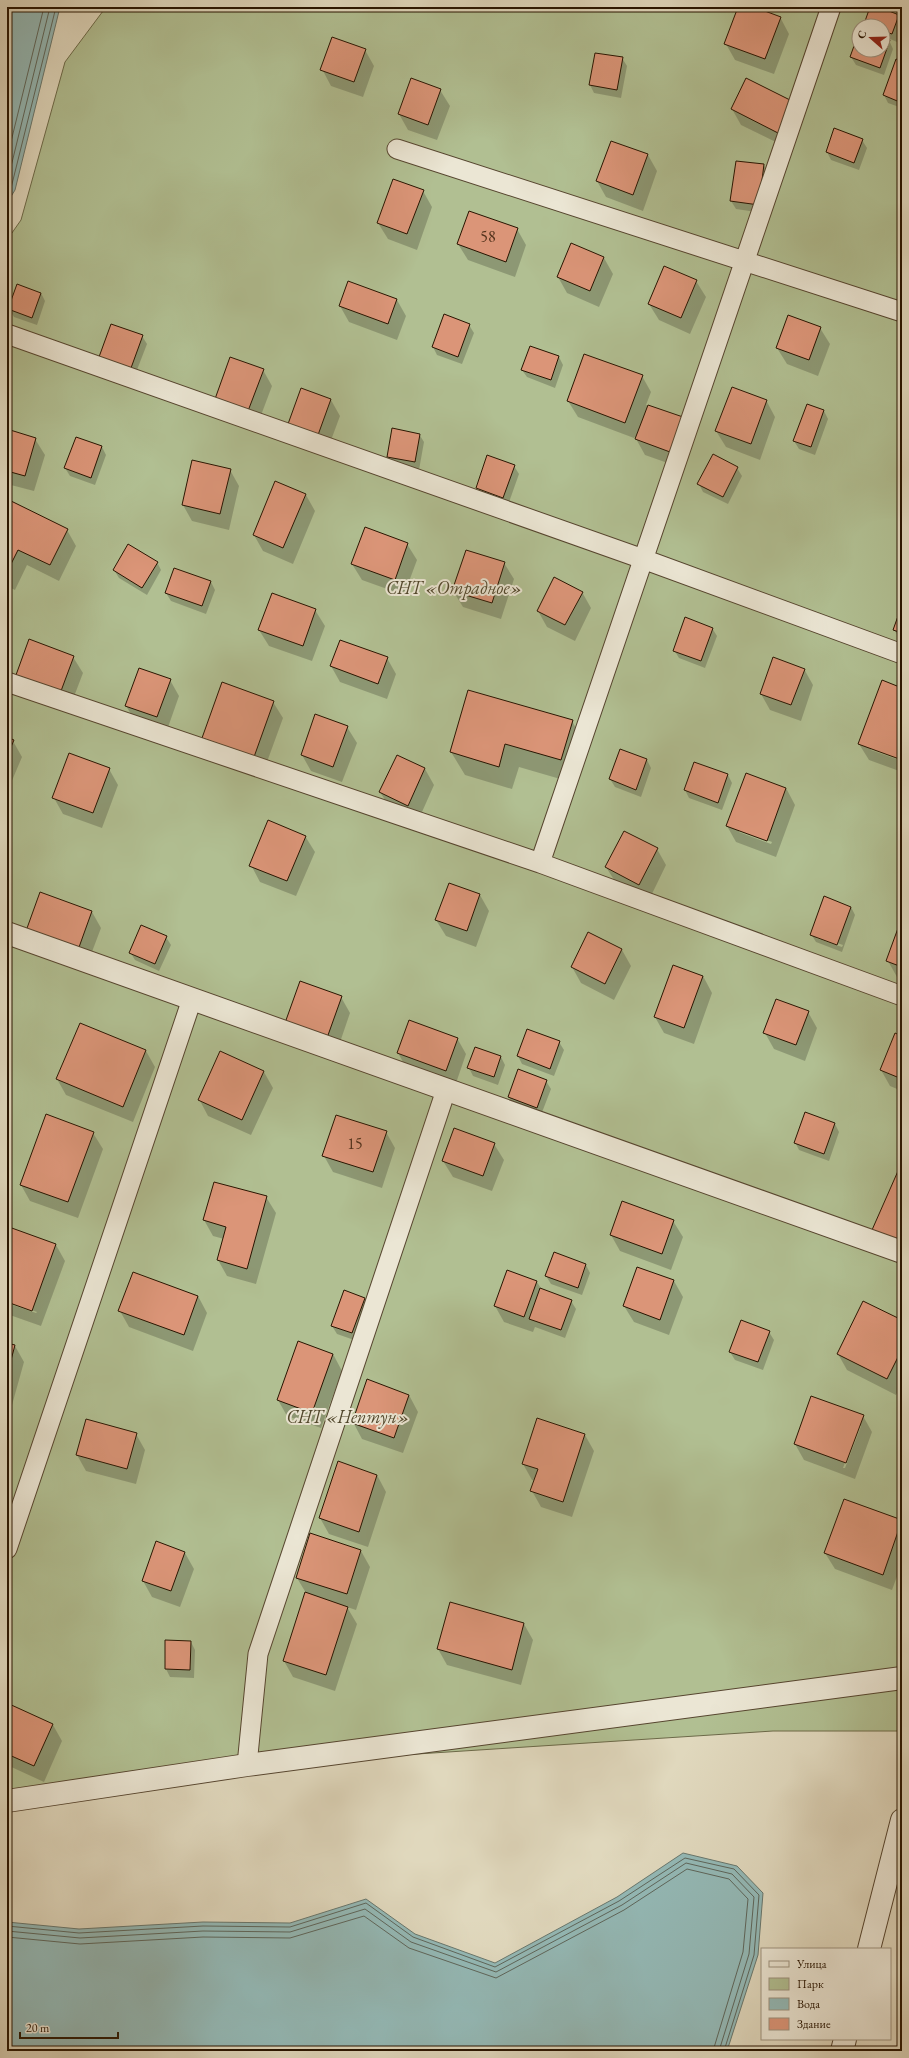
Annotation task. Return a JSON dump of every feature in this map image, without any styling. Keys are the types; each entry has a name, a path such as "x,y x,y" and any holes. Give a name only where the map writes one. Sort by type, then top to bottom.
{"street":[{"path":"7,933 902,1252"},
{"path":"7,1801 247,1765 902,1678"},
{"path":"868,1948 902,1820"},
{"path":"842,2051 845,2040"}],"lane":[{"path":"540,863 831,7"},
{"path":"397,149 902,312"},
{"path":"7,334 643,559 902,654"},
{"path":"7,682 540,863 902,996"},
{"path":"7,1549 192,999"},
{"path":"247,1765 258,1654 446,1090"}],"green space":[{"name":"СНТ «Отрадное»","path":"106,7 902,7 902,1731 773,1731 247,1765 7,1801 7,240 21,220 65,62"}],"water":[{"path":"7,7 60,7 15,190 7,203"},
{"path":"683,1853 737,1866 763,1893 758,1955 727,2051 7,2051 7,1922 79,1929 203,1922 290,1923 366,1899 415,1934 495,1963 617,1897"}],"building":[{"path":"738,7 754,7 781,17 765,59 724,44"},
{"path":"870,7 879,7 899,15 892,34 891,18 866,18"},
{"path":"332,37 366,49 354,82 320,70"},
{"path":"595,53 623,57 617,90 589,85"},
{"path":"853,58 884,58 880,68"},
{"path":"896,59 902,61 902,103 883,95"},
{"path":"411,78 441,89 428,125 398,114"},
{"path":"746,78 794,102 778,133 731,109"},
{"path":"834,128 863,139 854,163 826,152"},
{"path":"611,141 648,154 633,195 596,181"},
{"path":"736,161 764,164 759,205 730,201"},
{"path":"393,179 424,190 407,234 377,223"},
{"path":"469,211 518,228 506,262 457,244"},
{"path":"571,243 604,257 590,291 557,277"},
{"path":"664,266 697,280 681,318 648,304"},
{"path":"348,281 397,299 388,324 339,306"},
{"path":"17,284 41,293 32,318 8,309"},
{"path":"444,314 470,324 458,357 432,347"},
{"path":"788,315 821,327 809,360 776,348"},
{"path":"111,324 143,335 131,368 99,357"},
{"path":"530,346 559,356 551,380 521,370"},
{"path":"584,354 643,375 625,423 567,401"},
{"path":"230,357 264,369 248,411 215,399"},
{"path":"732,387 767,400 751,444 715,431"},
{"path":"301,388 331,399 318,435 288,424"},
{"path":"807,404 824,410 811,447 793,441"},
{"path":"648,405 683,417 670,452 635,439"},
{"path":"392,428 420,434 415,462 387,457"},
{"path":"7,429 36,438 25,476 7,471"},
{"path":"76,437 102,446 91,478 64,468"},
{"path":"713,454 738,467 723,497 697,484"},
{"path":"487,455 515,465 503,498 476,488"},
{"path":"192,460 231,469 220,514 182,505"},
{"path":"275,481 306,494 283,548 253,535"},
{"path":"7,499 68,529 50,565 18,550 7,572"},
{"path":"365,527 408,543 395,580 351,564"},
{"path":"128,544 158,562 142,588 113,570"},
{"path":"466,550 505,562 492,603 452,591"},
{"path":"174,568 211,581 202,606 165,593"},
{"path":"554,577 583,592 565,625 537,611"},
{"path":"272,593 316,609 303,646 258,630"},
{"path":"902,605 902,633 893,630"},
{"path":"685,617 713,628 701,661 673,651"},
{"path":"29,639 74,656 61,691 16,675"},
{"path":"340,640 388,657 378,684 330,666"},
{"path":"773,657 805,669 791,705 760,694"},
{"path":"139,668 171,679 157,717 125,706"},
{"path":"882,680 902,688 902,760 858,744"},
{"path":"222,682 274,701 254,757 202,738"},
{"path":"468,690 573,720 561,760 505,744 499,767 450,752"},
{"path":"315,714 348,726 333,767 301,755"},
{"path":"7,737 14,740 7,756"},
{"path":"620,749 647,759 636,790 609,779"},
{"path":"69,753 110,768 93,813 52,798"},
{"path":"397,755 425,768 408,806 379,792"},
{"path":"694,762 728,774 718,803 684,790"},
{"path":"746,773 786,788 767,841 726,826"},
{"path":"268,820 306,836 287,881 249,866"},
{"path":"624,831 658,848 639,885 605,867"},
{"path":"449,883 480,894 467,931 435,920"},
{"path":"40,892 92,911 78,950 26,931"},
{"path":"824,896 851,907 837,945 810,935"},
{"path":"901,920 902,921 902,967 886,961"},
{"path":"141,925 167,936 155,964 129,953"},
{"path":"588,932 622,949 605,984 571,967"},
{"path":"673,965 703,976 684,1028 654,1017"},
{"path":"300,981 342,996 327,1038 285,1023"},
{"path":"776,999 809,1011 796,1045 763,1033"},
{"path":"409,1020 458,1038 446,1071 397,1053"},
{"path":"80,1023 146,1050 123,1107 56,1079"},
{"path":"527,1029 560,1041 550,1069 517,1056"},
{"path":"895,1033 902,1036 902,1079 880,1070"},
{"path":"475,1047 501,1056 494,1077 467,1068"},
{"path":"220,1051 264,1071 242,1120 198,1100"},
{"path":"518,1069 547,1080 537,1108 508,1097"},
{"path":"805,1112 835,1123 824,1154 794,1143"},
{"path":"46,1114 94,1132 68,1202 20,1185"},
{"path":"336,1115 387,1131 373,1172 322,1156"},
{"path":"454,1128 495,1143 483,1176 442,1161"},
{"path":"898,1171 902,1173 902,1243 872,1230"},
{"path":"214,1182 267,1196 247,1269 217,1260 226,1227 203,1220"},
{"path":"622,1201 674,1220 662,1254 610,1235"},
{"path":"9,1227 56,1244 32,1311 7,1302 7,1233"},
{"path":"554,1252 586,1264 578,1288 545,1276"},
{"path":"637,1267 674,1280 660,1320 623,1306"},
{"path":"507,1270 537,1281 524,1317 494,1306"},
{"path":"133,1272 198,1296 184,1335 118,1311"},
{"path":"540,1288 572,1300 561,1330 529,1319"},
{"path":"344,1290 365,1298 352,1333 331,1326"},
{"path":"863,1301 902,1320 902,1349 887,1379 837,1354"},
{"path":"741,1320 770,1331 758,1362 729,1352"},
{"path":"298,1341 333,1354 312,1413 277,1400"},
{"path":"7,1343 15,1345 7,1375"},
{"path":"367,1379 409,1395 394,1438 352,1423"},
{"path":"811,1396 864,1415 846,1463 794,1444"},
{"path":"537,1418 585,1434 563,1502 530,1491 538,1469 522,1464"},
{"path":"86,1419 137,1433 127,1469 76,1455"},
{"path":"338,1461 377,1475 359,1532 319,1518"},
{"path":"844,1499 902,1520 883,1575 824,1553"},
{"path":"310,1533 361,1550 347,1594 296,1578"},
{"path":"156,1541 185,1552 171,1591 142,1581"},
{"path":"305,1592 348,1607 326,1675 283,1661"},
{"path":"450,1602 524,1623 512,1670 437,1649"},
{"path":"165,1640 191,1641 190,1670 165,1669"},
{"path":"7,1703 53,1724 34,1766 7,1754"}],"park label":[{"name":"СНТ «Нептун»","path":"348,1416"}]}
